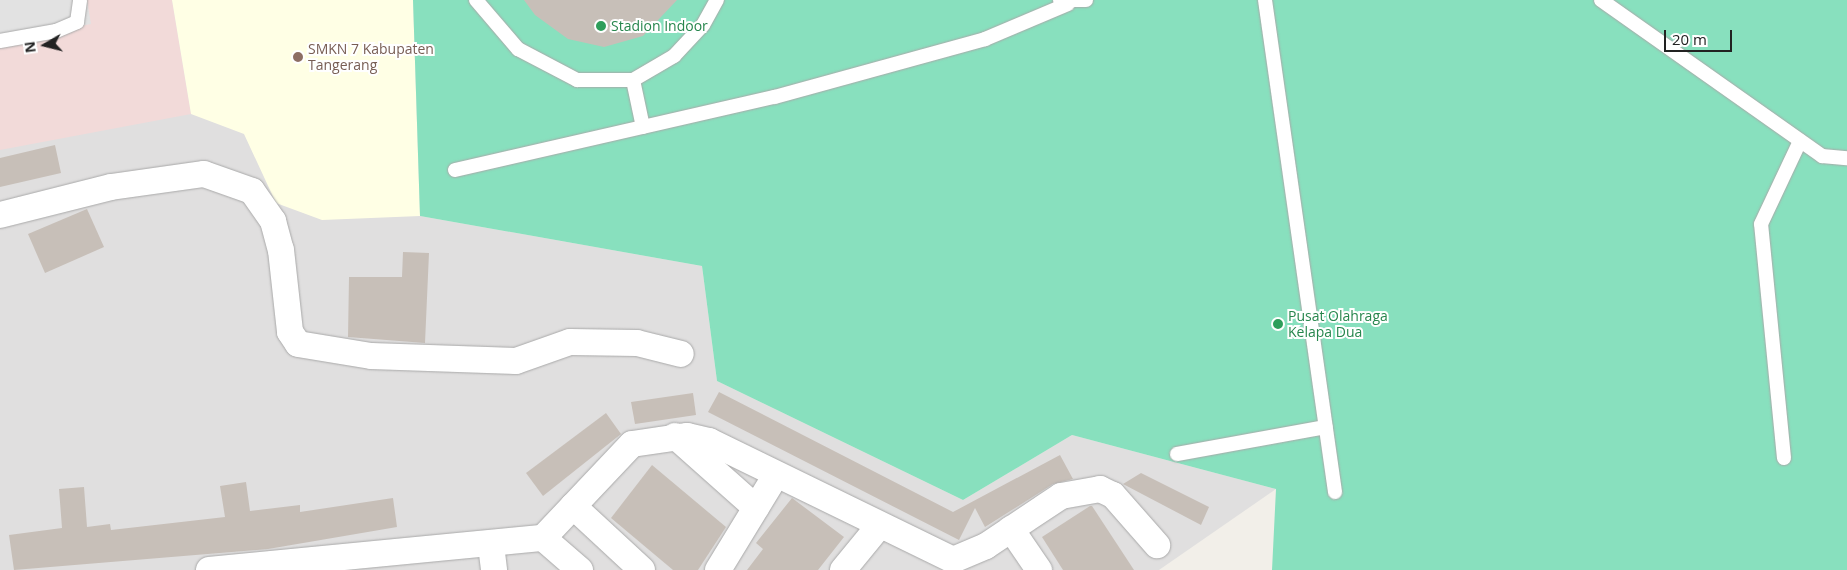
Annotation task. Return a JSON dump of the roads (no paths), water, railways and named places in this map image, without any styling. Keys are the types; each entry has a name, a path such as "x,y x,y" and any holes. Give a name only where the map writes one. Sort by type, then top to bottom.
{"street":[{"path":"0,215 111,187 204,174 252,191 273,221 281,250 290,332 298,344 371,356 516,361 570,342 637,343 681,354"},
{"path":"675,436 756,508"},
{"path":"209,570 493,558 543,538 632,444 675,436 709,441 879,526 944,567 1011,529 1061,496 1100,489 1113,495 1157,545"},
{"path":"718,570 776,475"},
{"path":"572,506 642,570"},
{"path":"843,570 879,526"},
{"path":"1011,529 1039,570"},
{"path":"543,538 580,570"}],"lane":[{"path":"0,41 56,31 77,22 80,0"},
{"path":"476,0 518,50 577,80 633,80 674,56 703,25 717,0"},
{"path":"455,170 643,127 985,39 1063,2 1086,0"},
{"path":"1265,0 1335,492"},
{"path":"1601,0 1822,156 1847,158"},
{"path":"633,80 643,127"},
{"path":"1784,458 1760,224 1800,141"},
{"path":"1177,454 1326,428"}],"place":[{"name":"Stadion Indoor","path":"601,26"},
{"name":"SMKN 7 Kabupaten Tangerang","path":"298,57"},
{"name":"Pusat Olahraga Kelapa Dua","path":"1278,324"}]}
